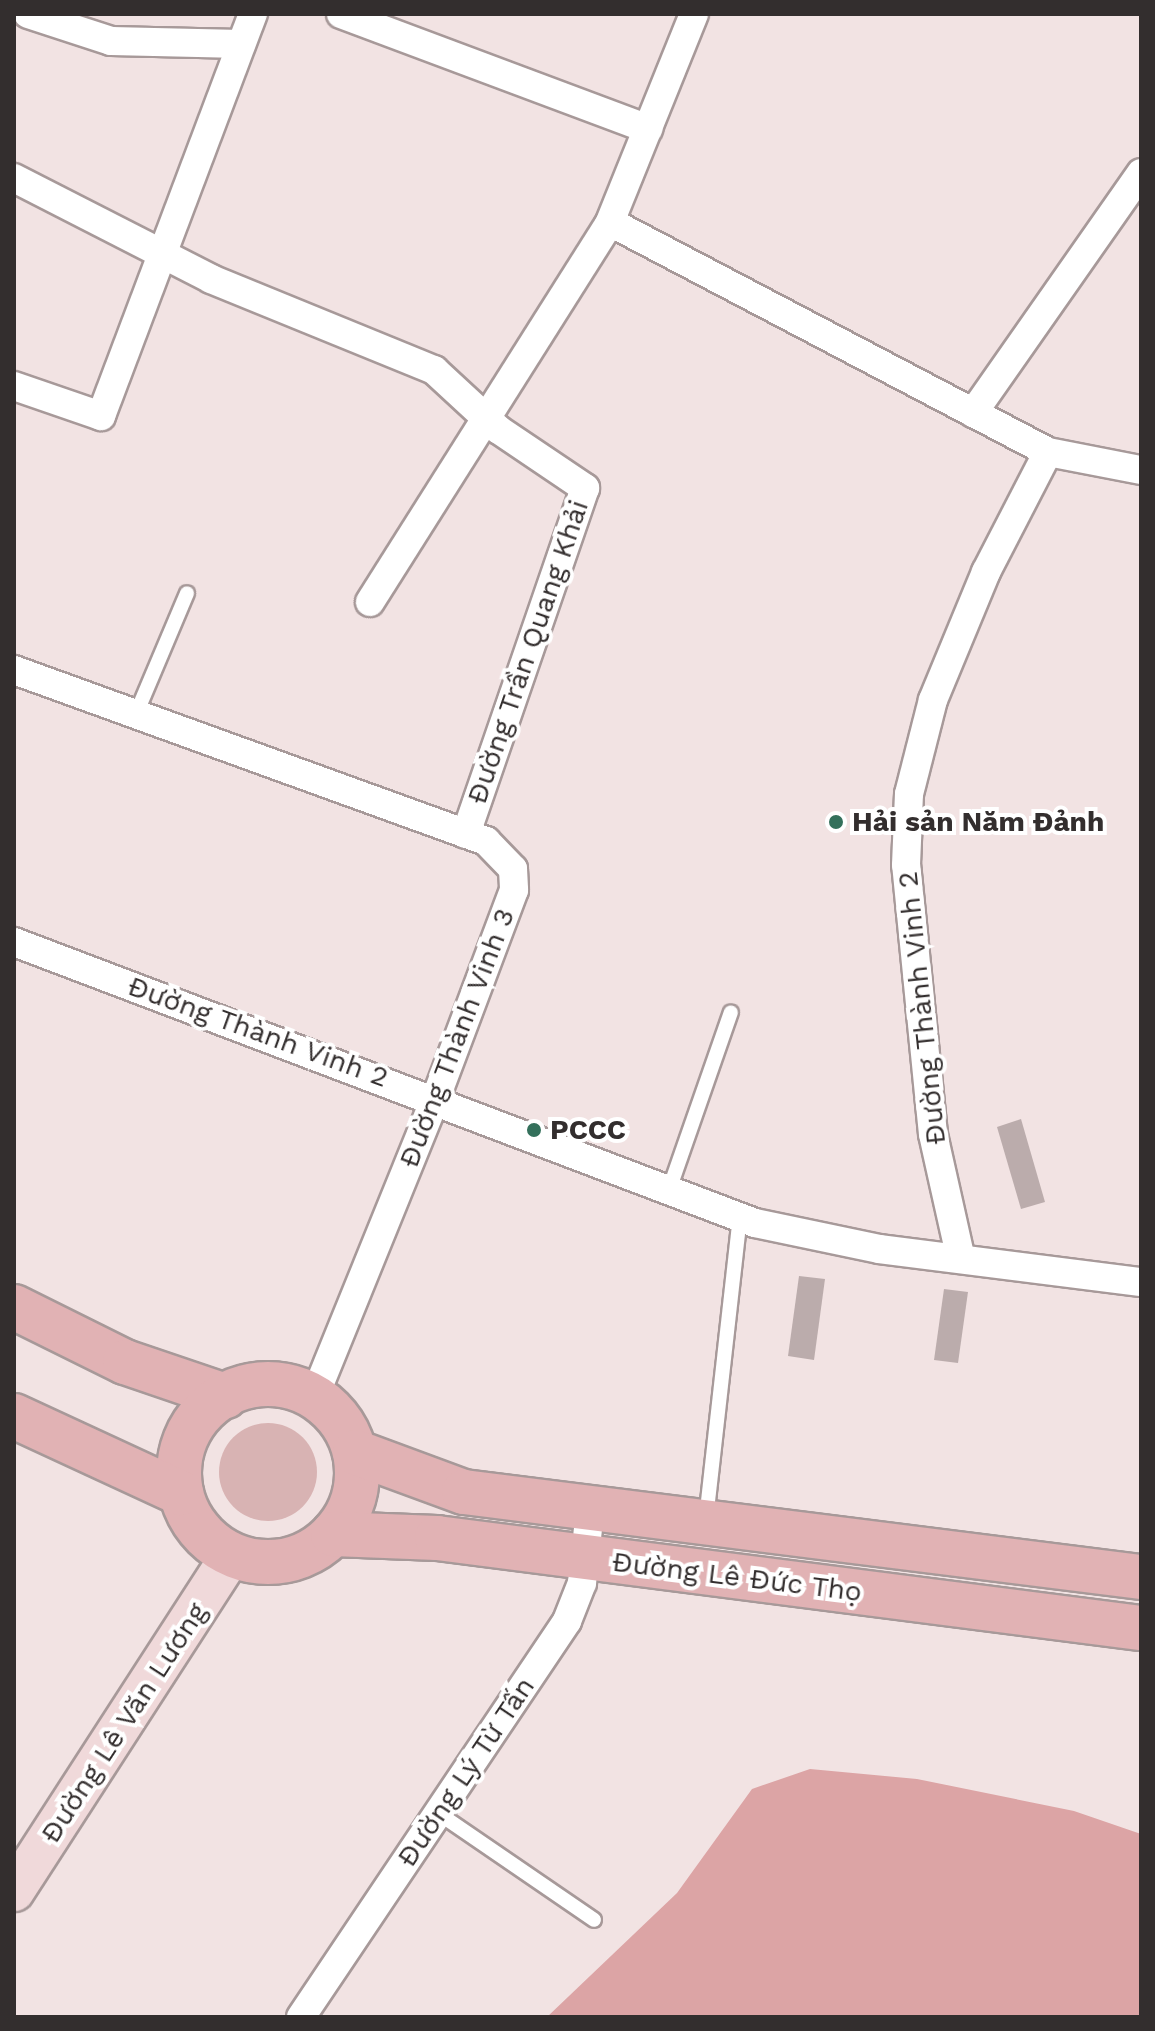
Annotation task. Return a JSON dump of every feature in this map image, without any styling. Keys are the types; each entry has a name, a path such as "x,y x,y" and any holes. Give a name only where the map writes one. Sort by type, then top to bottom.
{"main road":[{"path":"14,1307 125,1362 225,1396 270,1385 314,1397 347,1430 355,1452 358,1481 333,1534 292,1559 232,1554 203,1535 181,1493 187,1437 225,1396"},
{"path":"14,1416 181,1493"},
{"name":"Đường Lê Đức Thọ","path":"355,1452 438,1486 590,1511 1141,1577"},
{"name":"Đường Lê Đức Thọ","path":"333,1534 408,1536 1141,1628"},
{"name":"Đường Lê Văn Lương","path":"20,1870 232,1554"}],"street":[{"path":"28,14 111,41 241,44"},
{"path":"14,386 101,416 166,254 253,14"},
{"path":"341,14 648,129"},
{"path":"370,602 490,422 610,222 694,14"},
{"path":"973,413 1141,173"},
{"name":"Đường Trần Quang Khải","path":"14,178 166,254 434,370 490,422 585,488 466,834"},
{"path":"610,222 1048,452 1141,470"},
{"name":"Đường Thành Vinh 2","path":"960,1255 933,1134 906,865 909,794 933,700 1048,452"},
{"name":"Đường Thành Vinh 3","path":"14,670 466,834 507,856 514,890 436,1097 314,1397"},
{"name":"Đường Thành Vinh 2","path":"14,942 436,1097 740,1217 879,1249 960,1255 1141,1282"},
{"name":"Đường Lý Từ Tấn","path":"301,2017 567,1621 585,1558 590,1511"}],"lane":[{"path":"136,714 187,593"},
{"path":"669,1190 731,1012"},
{"path":"706,1524 740,1217"},
{"path":"438,1813 594,1920"}],"shaded area":[{"path":"268,1423 287,1427 302,1438 313,1453 317,1472 313,1491 302,1506 287,1517 268,1521 249,1517 234,1506 223,1491 219,1472 223,1453 234,1438 249,1427"},
{"path":"810,1769 917,1779 1074,1811 1141,1834 1141,2017 547,2017 677,1893 752,1789"}],"building":[{"path":"1021,1119 1045,1202 1021,1209 997,1127"},
{"path":"799,1276 825,1279 814,1360 788,1356"},
{"path":"944,1289 968,1292 958,1363 934,1360"}],"place":[{"name":"Hải sản Năm Đảnh","path":"836,822"},
{"name":"PCCC","path":"534,1130"}]}
